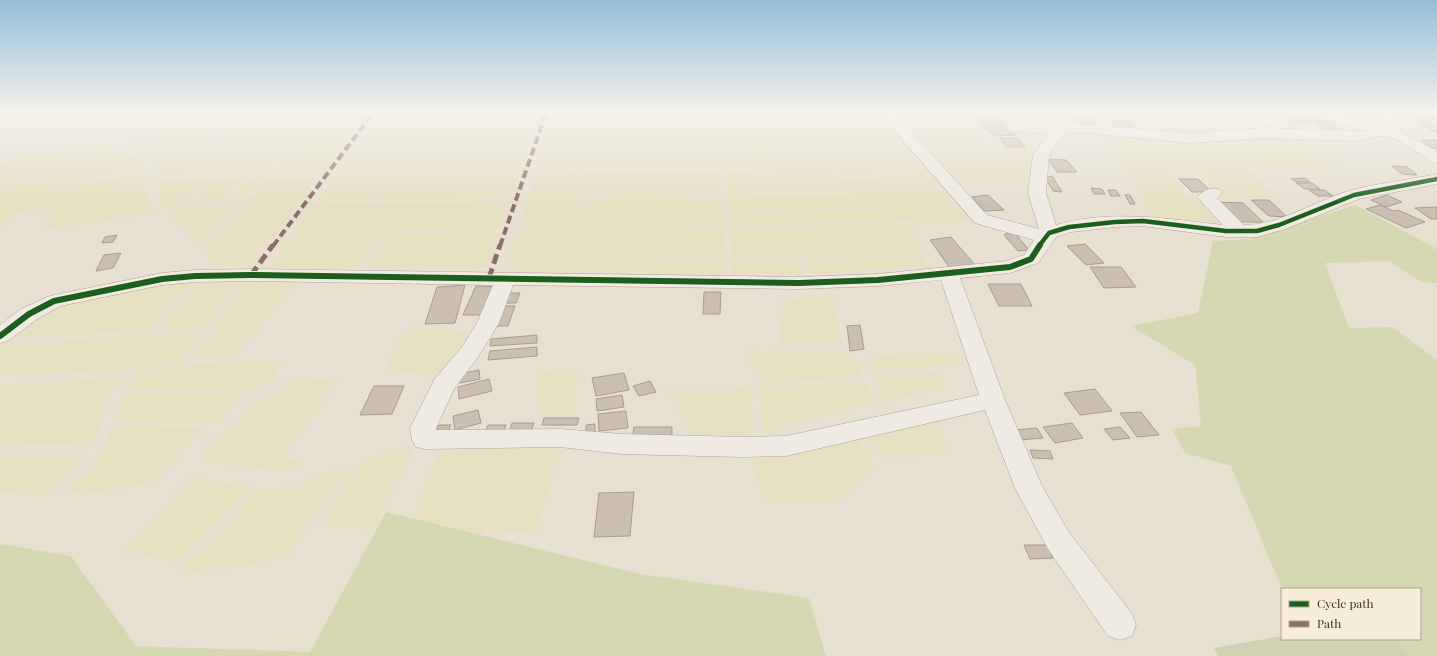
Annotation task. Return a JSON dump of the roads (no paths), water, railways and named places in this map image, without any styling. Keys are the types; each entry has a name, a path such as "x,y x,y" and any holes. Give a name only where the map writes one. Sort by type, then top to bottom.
{"street":[{"path":"913,144 981,219 1047,235 1069,227 1115,222 1143,221 1226,231 1257,231 1280,225 1354,195 1437,179"},
{"path":"0,336 29,314 54,301 162,279 195,276 251,275 799,283 878,280 1010,267 1031,259 1047,235 1037,194 1041,155 1049,144"},
{"path":"1414,144 1437,158"},
{"path":"1213,193 1206,197 1239,231"},
{"path":"949,274 993,400 1029,488 1058,540 1120,625"},
{"path":"505,279 488,323 470,352 443,386 423,428 425,440 560,438 622,444 743,447 786,446 993,400"}]}
